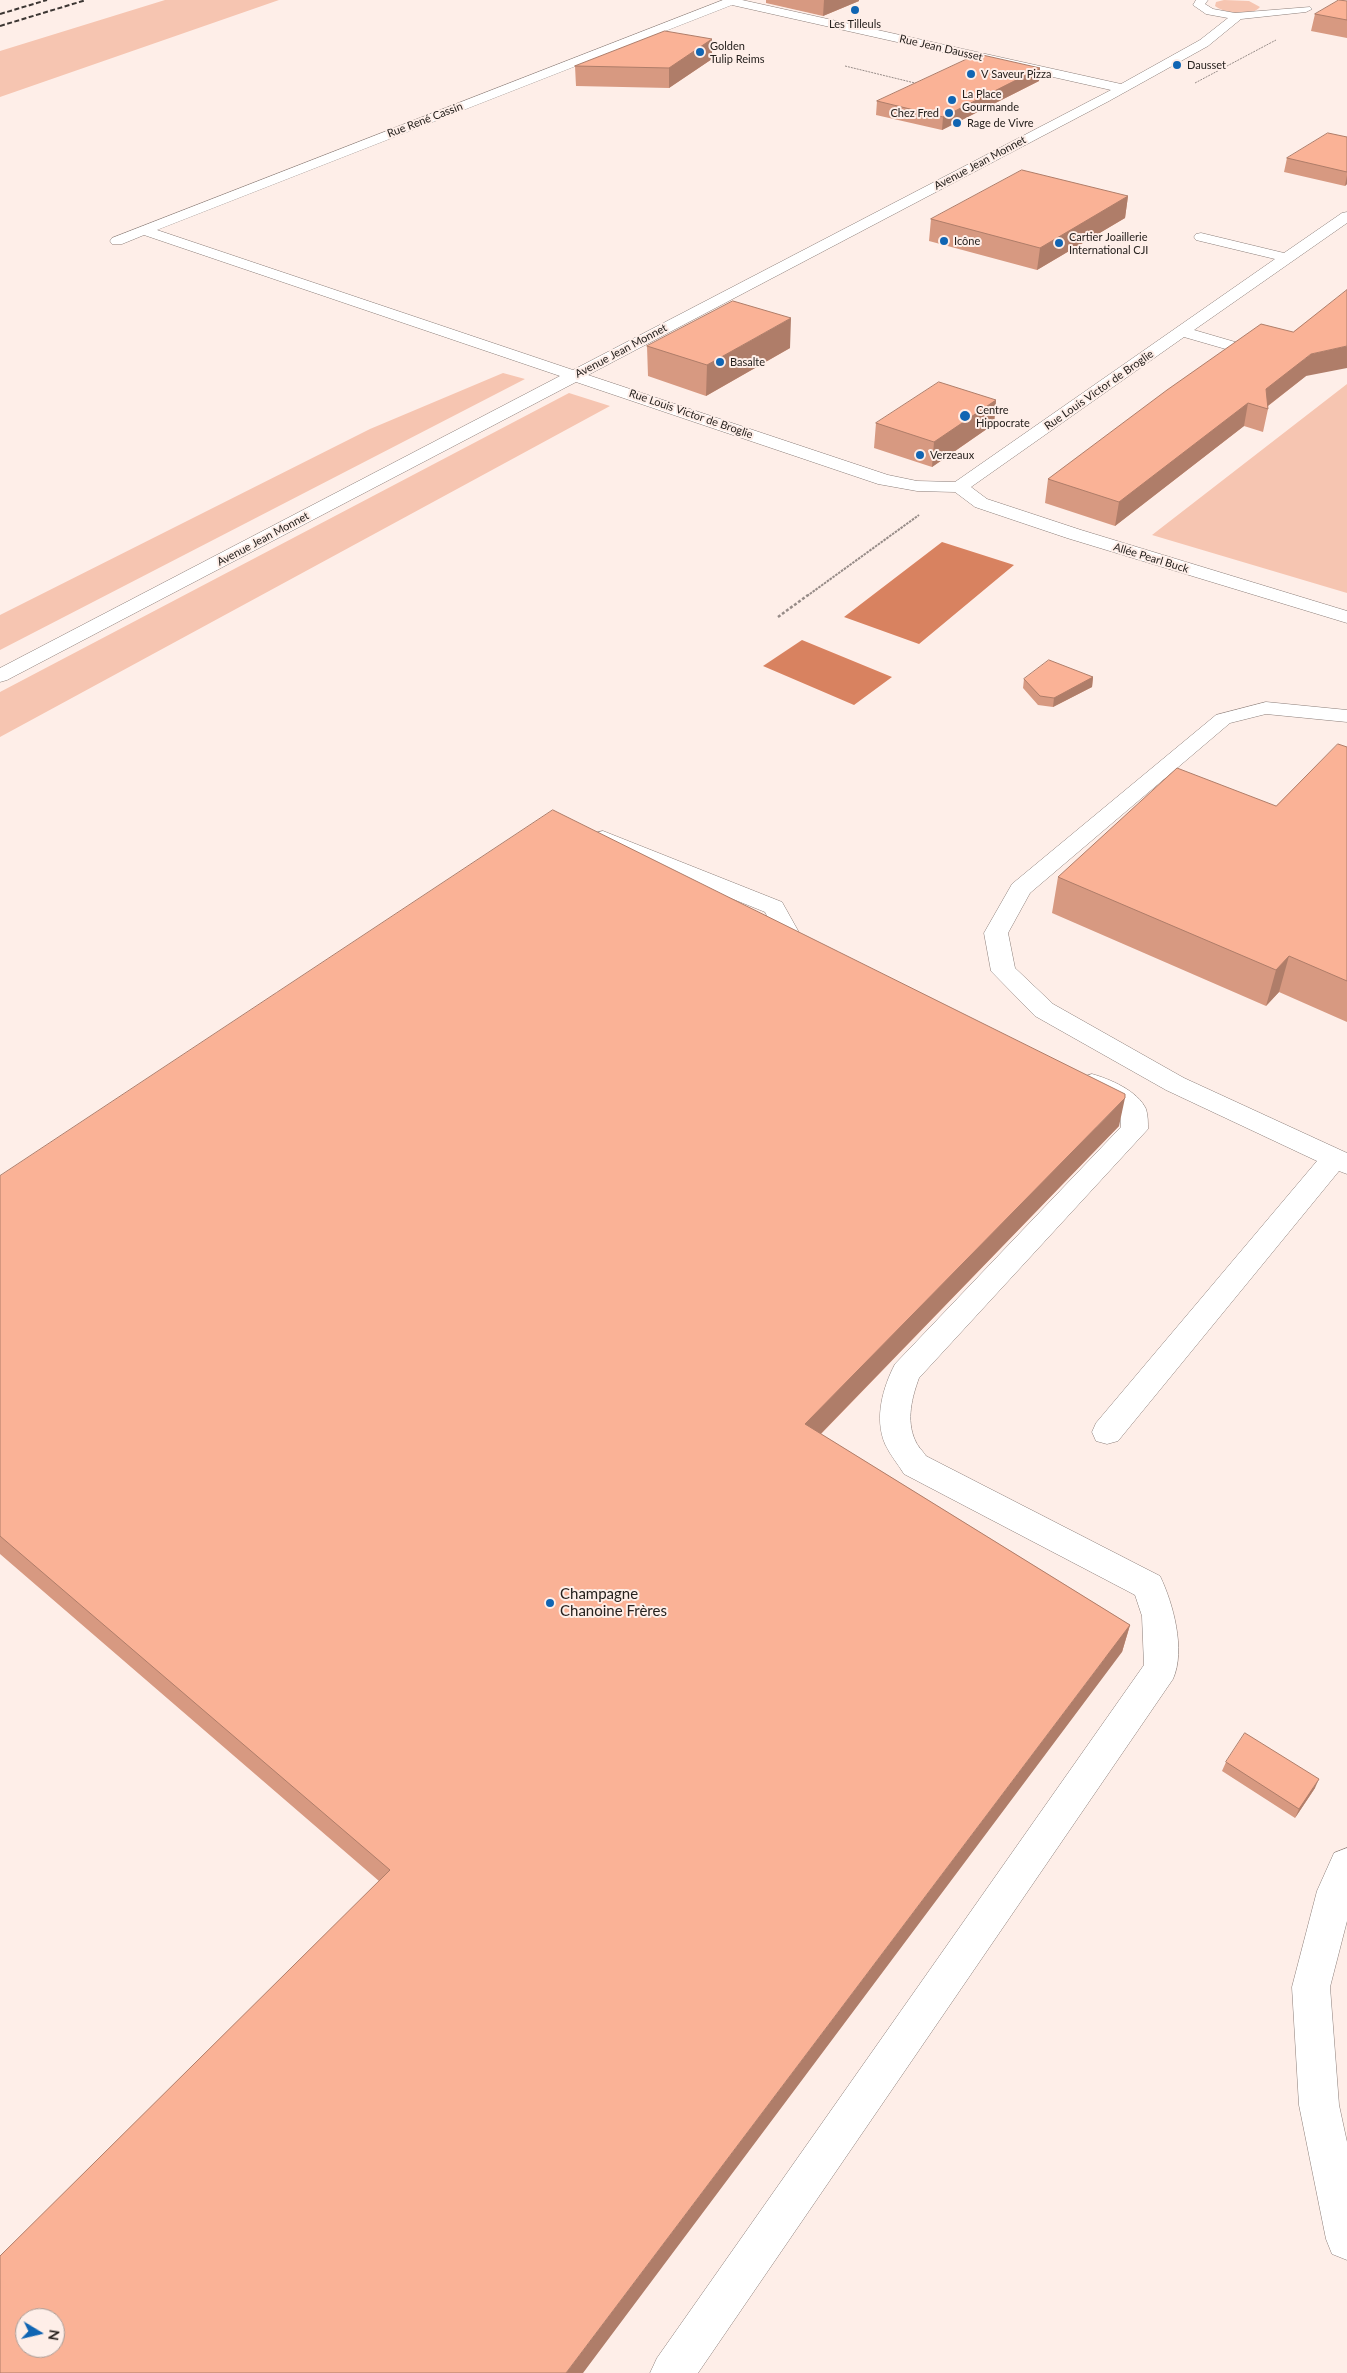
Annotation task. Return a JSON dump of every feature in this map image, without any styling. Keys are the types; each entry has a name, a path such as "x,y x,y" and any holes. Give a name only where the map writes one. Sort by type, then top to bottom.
{"street":[{"name":"Rue Jean Dausset","path":"732,0 1121,88"},
{"name":"Rue René Cassin","path":"117,241 145,231 174,217 732,0"},
{"path":"1202,0 1199,4 1204,10 1234,16 1258,15 1266,7 1321,10"},
{"name":"Avenue Jean Monnet","path":"0,676 1136,79 1215,43 1235,19 1234,16"},
{"path":"1136,79 1168,78"},
{"name":"Rue Louis Victor de Broglie","path":"145,231 884,480 917,486 960,487 1347,216"},
{"path":"1200,237 1287,258"},
{"path":"1182,332 1236,347"},
{"name":"Allée Pearl Buck","path":"960,487 981,503 1064,531 1347,617"},
{"path":"1107,1432 1341,1161 1175,1084 1044,1010 1003,971 996,933 1020,889 1222,719 1266,708 1347,716"},
{"path":"577,827 774,908 792,941 836,962"},
{"path":"672,2373 1161,1668 1158,1616 1148,1586 916,1465 900,1443 895,1417 897,1395 906,1372 1135,1129 1133,1110 1118,1096 1065,1070"},
{"path":"1347,1865 1336,1891 1311,1987 1319,2105 1347,2239"}],"path":[{"path":"845,66 922,84"},
{"path":"778,617 960,487"}],"shaded area":[{"path":"165,0 279,0 0,97 0,51"},
{"path":"1224,0 1249,1 1260,7 1251,12 1238,13 1225,11 1215,6 1216,2"},
{"path":"503,373 525,379 0,650 0,615 370,429"},
{"path":"1347,384 1347,593 1152,535"},
{"path":"569,393 610,406 0,737 0,692"},
{"path":"942,542 1014,565 919,644 844,617"},
{"path":"802,640 892,677 854,705 763,666"}],"building":[{"path":"1339,0 1347,1 1347,20 1315,14"},
{"path":"665,31 712,39 669,68 575,66"},
{"path":"978,54 1040,68 943,117 877,101"},
{"path":"1328,133 1347,137 1347,172 1287,158"},
{"path":"1022,170 1128,196 1040,248 931,219"},
{"path":"1347,290 1347,346 1311,354 1266,389 1268,409 1248,403 1119,502 1048,479 1167,390 1261,324 1293,332"},
{"path":"733,301 791,318 707,365 647,346"},
{"path":"939,382 996,400 934,442 876,423"},
{"path":"1049,660 1093,677 1054,698 1040,696 1024,679"},
{"path":"1338,744 1347,747 1347,981 1289,956 1276,970 1058,877 1177,768 1276,806"},
{"name":"Champagne Chanoine Frères","path":"553,810 1125,1094 1125,1098 805,1424 1130,1625 566,2373 0,2373 0,2256 390,1870 0,1536 0,1176"},
{"path":"1245,1733 1319,1779 1299,1809 1226,1762"}],"railway":[{"path":"0,14 47,0"},
{"path":"0,26 86,0"}],"place":[{"name":"Les Tilleuls","path":"855,10"},
{"name":"Golden Tulip Reims","path":"700,52"},
{"name":"Dausset","path":"1177,65"},
{"name":"V Saveur Pizza","path":"971,74"},
{"name":"La Place Gourmande","path":"952,100"},
{"name":"Chez Fred","path":"949,113"},
{"name":"Rage de Vivre","path":"957,123"},
{"name":"Icône","path":"944,241"},
{"name":"Cartier Joaillerie International CJI","path":"1059,243"},
{"name":"Basalte","path":"720,362"},
{"name":"Centre Hippocrate","path":"965,416"},
{"name":"Verzeaux","path":"920,455"},
{"name":"Champagne Chanoine Frères","path":"550,1603"}]}
